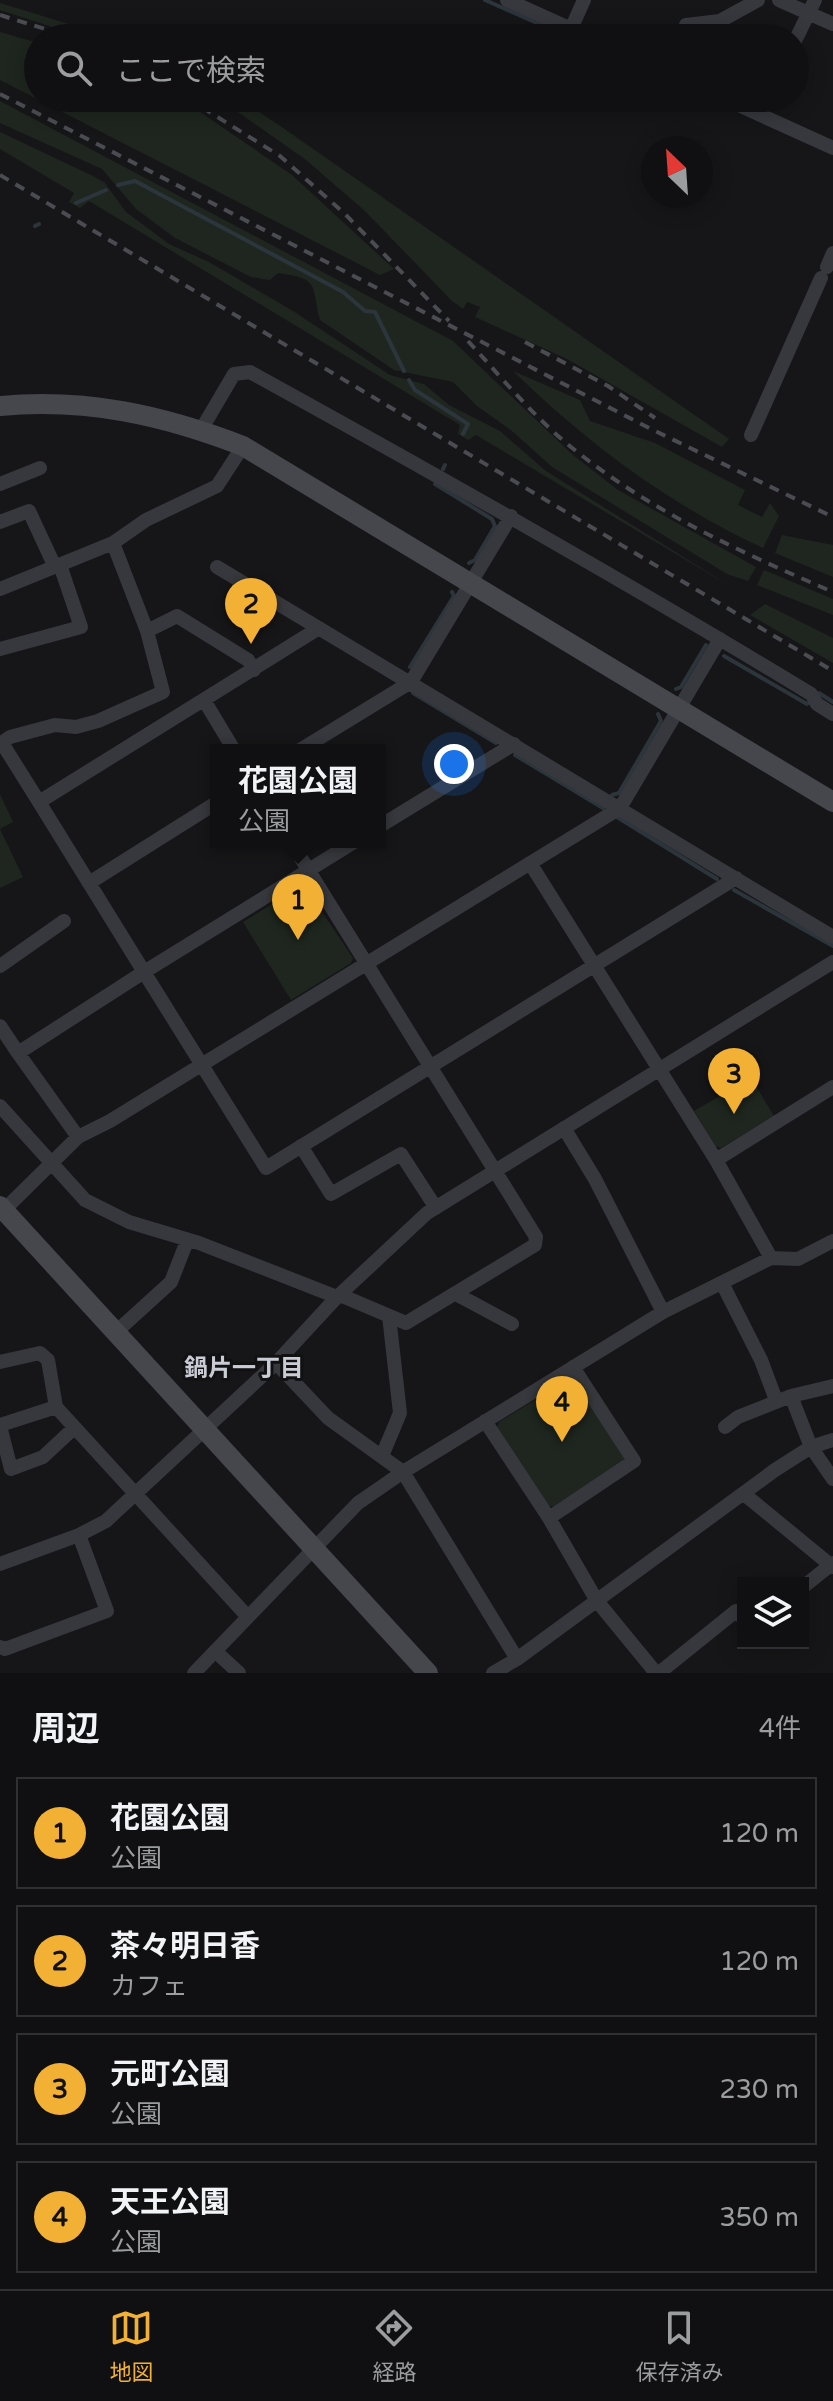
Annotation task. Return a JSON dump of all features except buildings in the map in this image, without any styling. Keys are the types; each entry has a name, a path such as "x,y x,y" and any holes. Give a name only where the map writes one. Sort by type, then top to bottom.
{"street":[{"path":"507,0 560,24"},
{"path":"573,24 584,0"},
{"path":"694,24 720,21 758,0"},
{"path":"779,0 812,7 833,24"},
{"path":"753,112 833,148"},
{"path":"751,435 827,266"},
{"path":"201,430 234,374 250,372 511,516 811,694 817,704 833,714"},
{"path":"0,406 97,406 141,412 243,446 833,802"},
{"path":"0,589 113,543 146,520 217,486 243,446"},
{"path":"0,484 40,468"},
{"path":"0,522 29,511 58,566 81,627 0,649"},
{"path":"310,744 411,682 511,516"},
{"path":"113,543 147,631 163,692 98,721 76,727 55,725 10,737 1,744 266,1168 736,878"},
{"path":"217,567 833,937"},
{"path":"147,631 177,616 248,660 254,670"},
{"path":"39,802 319,628"},
{"path":"428,1673 4,1214 78,1137 620,808 720,639"},
{"path":"204,700 230,744"},
{"path":"386,822 514,744"},
{"path":"89,883 210,807"},
{"path":"0,1106 85,1200 129,1222 406,1323 535,1245 536,1237 295,848"},
{"path":"18,1053 344,848"},
{"path":"530,863 716,1160 771,1258"},
{"path":"0,966 64,921"},
{"path":"0,1564 97,1528 276,1363 338,1296 436,1208 833,962"},
{"path":"0,1026 78,1137"},
{"path":"716,1160 833,1087"},
{"path":"564,1128 595,1179 663,1312"},
{"path":"301,1146 331,1194 401,1154 436,1208"},
{"path":"116,1332 171,1282 187,1241"},
{"path":"194,1673 358,1503 403,1472 663,1312 771,1258 798,1259 833,1241"},
{"path":"722,1283 761,1360 776,1400"},
{"path":"456,1294 512,1324"},
{"path":"382,1456 400,1413 389,1316"},
{"path":"0,1362 40,1353 48,1360 56,1407 248,1617"},
{"path":"276,1363 328,1418 403,1472 517,1659"},
{"path":"549,1518 634,1461 573,1367"},
{"path":"725,1427 776,1400 833,1386"},
{"path":"791,1396 811,1447 833,1479"},
{"path":"56,1407 0,1426 11,1469 43,1457 74,1428"},
{"path":"485,1421 549,1518 597,1601 658,1673 737,1612"},
{"path":"493,1673 517,1659 811,1447 833,1440"},
{"path":"744,1494 832,1565 809,1582"},
{"path":"0,1647 5,1649 107,1611 79,1535"},
{"path":"215,1651 239,1673"}],"shaded area":[{"path":"0,3 69,24 43,24 0,10"},
{"path":"0,32 24,39 24,92 0,80"},
{"path":"0,101 453,341 573,455 618,490 756,567 748,581 727,574 552,467 512,431 477,406 453,382 394,370 320,320 314,291 308,281 278,273 270,280 251,277 175,238 136,209 102,169 0,123"},
{"path":"62,112 200,112 292,175 394,269 380,275"},
{"path":"238,112 259,112 276,123 729,439 722,447 567,359 475,317 480,307 467,302 463,309 452,301 365,211 306,160"},
{"path":"0,132 105,183 126,212 169,244 209,262 293,311 390,375 424,384 449,405 500,431 546,471 733,588 476,435 468,440 458,434 460,425 89,201 80,208 69,202 74,193 0,149"},
{"path":"513,371 580,400 590,421 655,443 745,490 738,505 762,517 770,503 779,516 763,548 694,512 630,470 570,423"},
{"path":"782,535 833,545 833,577 775,553"},
{"path":"764,570 833,599 833,615 757,585"},
{"path":"765,604 833,638 833,663 750,615"},
{"path":"0,794 13,822 0,829"},
{"path":"0,829 23,877 0,888"},
{"path":"304,885 353,958 351,963 291,1000 243,922"},
{"path":"751,1078 774,1116 721,1148 715,1146 694,1111"},
{"path":"569,1379 577,1380 626,1456 625,1462 555,1507 549,1506 497,1428 499,1422"}],"waterway":[{"path":"485,0 539,24"},
{"path":"118,185 135,181 343,292 365,311 375,312 404,371"},
{"path":"76,203 106,190"},
{"path":"35,226 39,224"},
{"path":"409,380 415,390 468,424 463,434"},
{"path":"443,469 445,465"},
{"path":"435,484 492,519 495,526 475,560 469,563"},
{"path":"410,667 454,596 452,592"},
{"path":"676,689 681,687 706,645"},
{"path":"724,656 807,704"},
{"path":"413,693 496,743"},
{"path":"819,693 833,702"},
{"path":"612,795 619,793 661,721 658,714"},
{"path":"515,755 603,808"},
{"path":"617,817 717,879"},
{"path":"734,890 833,946"}],"railway":[{"path":"0,15 29,24"},
{"path":"0,94 24,106"},
{"path":"35,112 651,429 833,517"},
{"path":"209,112 280,156 345,214 449,321"},
{"path":"0,175 833,671"},
{"path":"468,341 544,422 601,470 697,528 833,592"},
{"path":"525,342 608,386 655,418"}],"place":[{"name":"茶々明日香","path":"251,644"},
{"name":"花園公園","path":"298,940"},
{"name":"元町公園","path":"734,1114"},
{"name":"天王公園","path":"562,1442"}],"district":[{"name":"鍋片一丁目","path":"244,1368"}]}
